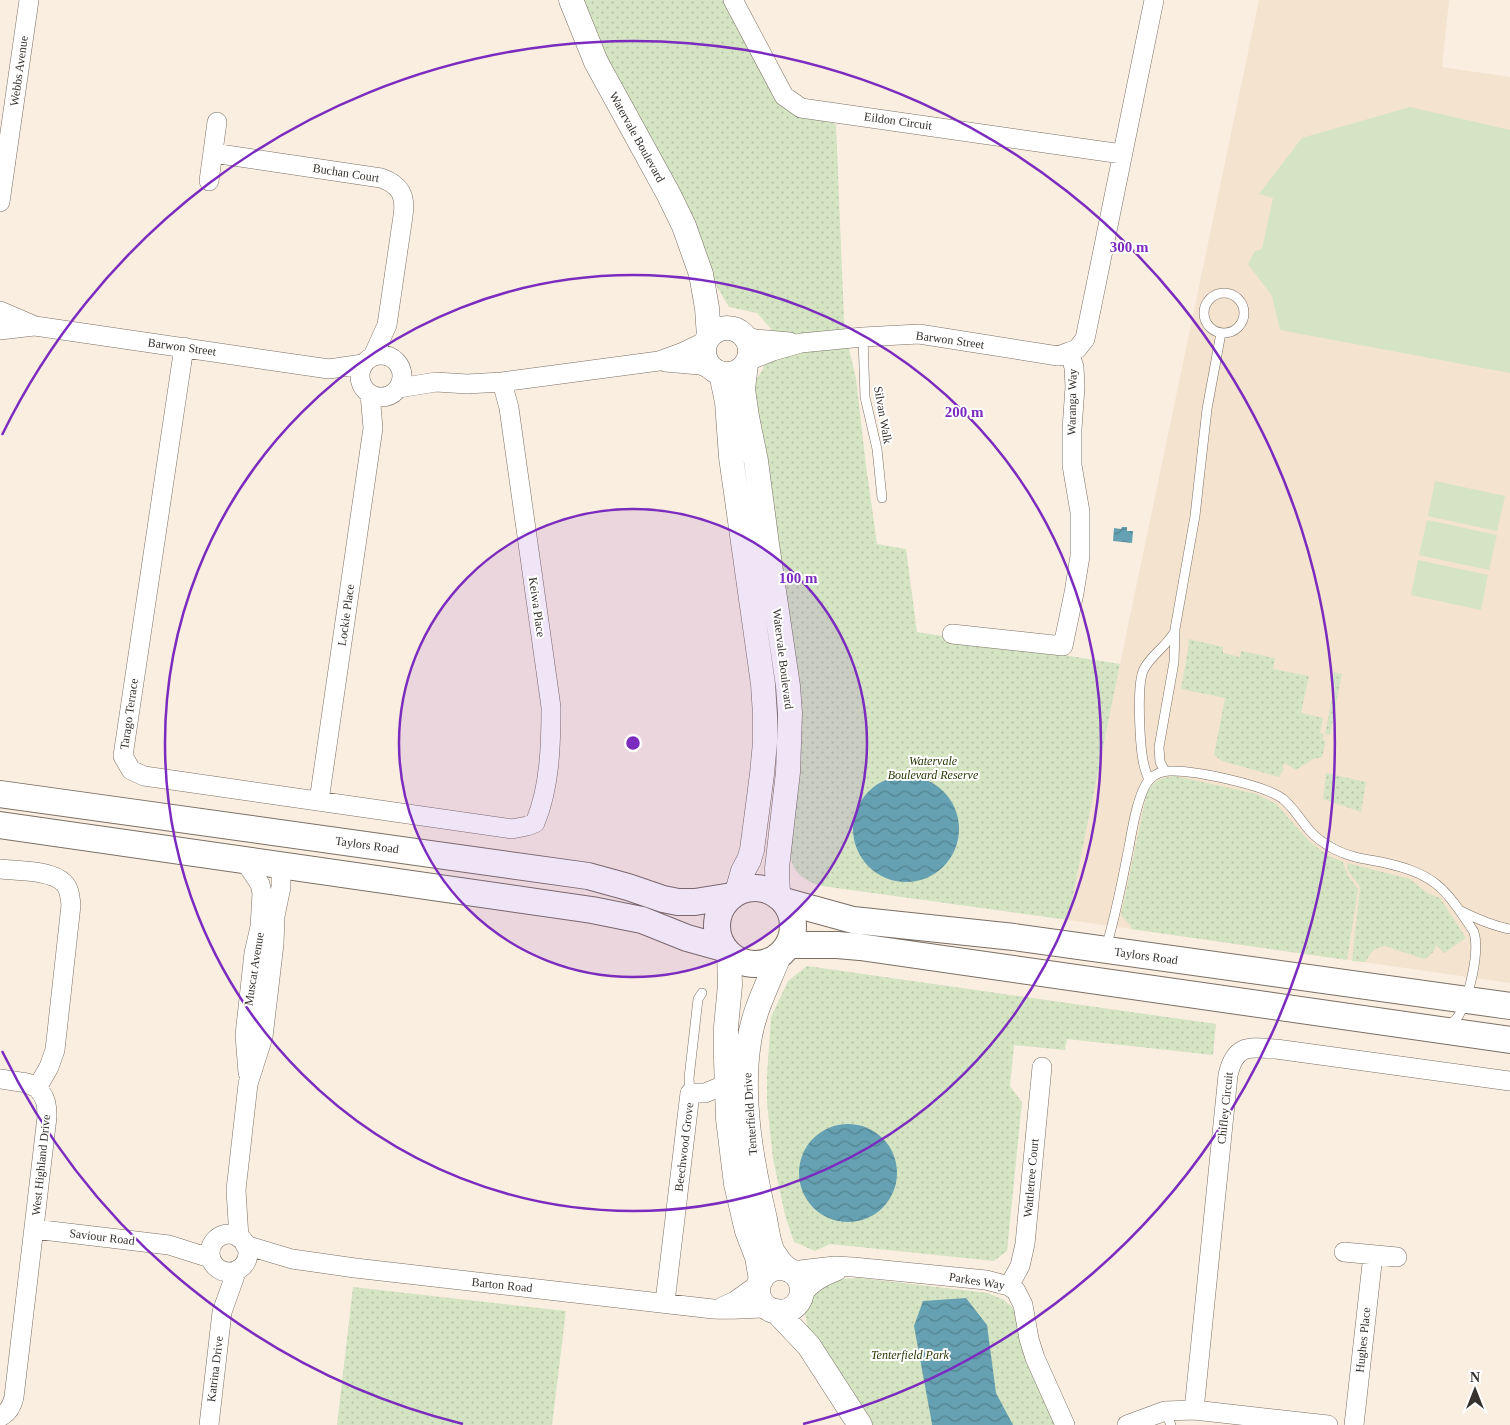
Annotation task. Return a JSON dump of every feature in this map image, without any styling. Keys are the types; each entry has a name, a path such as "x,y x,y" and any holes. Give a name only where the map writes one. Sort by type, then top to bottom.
{"main road":[{"name":"Taylors Road","path":"0,794 588,876 678,902 695,902 734,894"},
{"path":"223,824 266,843 272,848 281,864"},
{"path":"0,825 281,864 621,915 642,920 726,951 743,962 759,964 769,961 783,950 792,934 790,911 781,899 763,889 746,889 734,894 724,904 718,914 716,926 718,938 726,951"},
{"name":"Taylors Road","path":"781,899 852,920 1014,937 1510,1006"},
{"path":"783,950 860,947 1510,1040"},
{"path":"1105,950 1104,958 1108,967 1114,973 1155,989"}],"street":[{"name":"Webbs Avenue","path":"0,202 6,114 29,0"},
{"name":"Watervale Boulevard","path":"571,0 596,62 684,226 701,274 718,304 742,334"},
{"name":"Eildon Circuit","path":"733,0 784,96 801,108 1122,154"},
{"name":"Waranga Way","path":"952,634 1063,646 1080,556 1080,512 1072,465 1074,367 1069,352 1077,349 1085,339 1154,0"},
{"path":"209,181 217,122"},
{"name":"Buchan Court","path":"213,153 381,178 396,186 404,199 404,207 387,325 376,380 401,382 402,375 387,325"},
{"name":"Watervale Boulevard","path":"701,274 706,308 707,339"},
{"name":"Barwon Street","path":"0,311 35,326"},
{"name":"Barwon Street","path":"0,330 35,326 329,369 376,380"},
{"path":"436,382 380,355 376,380 467,384 502,382 658,361 681,353 707,339 720,329 734,329 742,334 750,348 747,362 741,369 735,372 717,371 687,363 658,361"},
{"name":"Barwon Street","path":"742,334 755,339 801,343"},
{"name":"Barwon Street","path":"747,362 773,351 801,343 919,334 1058,356 1069,352"},
{"path":"707,339 704,357 708,364 717,371"},
{"name":"Tarago Terrace","path":"184,347 123,756 130,770 144,776 512,829 527,826"},
{"name":"Watervale Boulevard","path":"747,362 743,389 756,461 766,544 788,686 790,713 788,772 777,868 781,899"},
{"name":"Watervale Boulevard","path":"717,371 727,402 731,457 765,715 762,774 752,850 734,894"},
{"name":"Lockie Place","path":"319,801 373,428 376,380"},
{"name":"Keiwa Place","path":"502,382 509,408 551,706 548,769 541,808 535,823 527,826"},
{"name":"Muscat Avenue","path":"229,1252 248,1084 245,1035 254,953 260,927 262,893 260,884 244,860"},
{"name":"Muscat Avenue","path":"248,1084 263,1038 274,944 275,916 281,887 281,864"},
{"path":"0,868 56,877 64,883 70,896 70,918 55,1050 49,1066 37,1088 27,1083 0,1079"},
{"name":"Tenterfield Drive","path":"783,950 753,1023 747,1054 746,1083 748,1122 759,1195 773,1251 789,1270"},
{"name":"Tenterfield Drive","path":"726,951 730,978 726,1027 728,1119 736,1184 747,1231 757,1256 760,1282"},
{"name":"Chifley Circuit","path":"1194,1410 1228,1075 1233,1058 1237,1053 1247,1049 1276,1049 1510,1082"},
{"name":"Wattletree Court","path":"1009,1286 1020,1266 1025,1244 1042,1067"},
{"name":"Tenterfield Drive","path":"690,1093 705,1093 727,1084"},
{"name":"West Highland Drive","path":"3,1420 14,1398 47,1117 45,1097 37,1088"},
{"name":"Beechwood Grove","path":"665,1302 690,1093"},
{"name":"Saviour Road","path":"34,1229 229,1252"},
{"name":"Barton Road","path":"229,1252 713,1309 752,1308 772,1310"},
{"name":"Katrina Drive","path":"209,1425 229,1252"},
{"path":"1344,1252 1397,1256"},
{"name":"Hughes Place","path":"1354,1425 1373,1255"},
{"name":"Parkes Way","path":"789,1270 835,1266 852,1267 966,1278 999,1282 1009,1286 1016,1291 1023,1305 1029,1339 1035,1358 1065,1425"},
{"name":"Parkes Way","path":"800,1300 805,1290 823,1276 852,1267"},
{"path":"809,1346 800,1300 802,1285 796,1274 789,1270 775,1269 764,1275 760,1282 758,1291 760,1298 809,1346 860,1425"},
{"path":"713,1309 728,1305 760,1282"},
{"path":"772,1310 782,1312 789,1310 800,1300"},
{"path":"1126,1425 1168,1418 1194,1410 1328,1425"}],"lane":[{"path":"1228,294 1234,296 1242,304 1244,317 1233,331 1221,332 1209,326 1204,313 1206,306 1214,296 1228,294"},
{"path":"1165,771 1160,762 1159,747 1174,662 1175,629 1194,516 1207,409 1221,332"},
{"name":"Silvan Walk","path":"863,337 865,397 877,449 882,498"},
{"path":"1149,780 1144,766 1142,748 1139,698 1141,676 1148,663 1172,638 1175,629"},
{"path":"1105,950 1112,928 1142,792 1149,780 1165,771 1178,771 1256,786 1272,792 1284,800 1321,842 1348,856 1403,867 1417,872 1434,881 1447,893 1459,909 1474,932 1476,939 1475,959 1465,1000 1458,1016 1452,1023 1436,1029"},
{"path":"1459,909 1480,921 1510,929"},
{"name":"Beechwood Grove","path":"690,1093 689,1078 698,999 702,993"}],"shaded area":[{"path":"1259,0 1449,0 1442,67 1510,77 1510,983 1068,920"}],"green space":[{"name":"Watervale Boulevard Reserve","path":"583,0 723,0 781,99 810,117 836,124 844,320 856,378 877,544 906,549 917,632 1120,664 1068,920 822,886 802,877 793,864 790,847 792,826 751,388 763,369 771,329 757,313 729,307 710,275 602,57"},
{"path":"1410,107 1510,130 1510,373 1280,330 1272,296 1248,264 1255,251 1262,249 1273,198 1259,194 1302,138"},
{"path":"1435,481 1505,496 1497,531 1428,516"},
{"path":"1427,520 1497,535 1489,570 1419,555"},
{"path":"1418,560 1488,575 1481,610 1411,595"},
{"path":"1188,639 1223,647 1223,653 1240,657 1241,651 1275,658 1273,669 1309,676 1301,713 1323,718 1320,733 1324,734 1323,740 1326,741 1322,757 1313,759 1296,770 1285,763 1279,777 1222,761 1214,755 1225,698 1181,689 1189,644"},
{"path":"1334,672 1342,674 1330,735 1325,734 1335,686 1331,685"},
{"path":"1326,773 1366,782 1361,812 1323,799"},
{"path":"1175,776 1257,794 1276,804 1309,841 1327,855 1343,862 1348,876 1358,889 1347,960 1131,929 1131,926 1121,915 1147,792 1158,780"},
{"path":"1347,863 1410,879 1427,893 1440,898 1466,938 1444,953 1436,945 1432,954 1424,959 1385,946 1373,951 1366,962 1352,961 1360,887 1348,871"},
{"path":"807,966 1216,1024 1213,1055 1067,1039 1065,1050 1014,1045 1010,1086 1022,1102 1007,1251 994,1261 830,1244 815,1251 794,1242 785,1215 773,1159 767,1103 771,1017 788,981"},
{"name":"Tenterfield Park","path":"860,1278 988,1293 1004,1300 1013,1308 1017,1317 1023,1354 1056,1425 871,1425 808,1329 804,1308 807,1299 813,1292 841,1279"},
{"path":"353,1287 566,1311 552,1425 337,1425"}],"water":[{"path":"1122,527 1127,527 1127,531 1133,531 1132,543 1113,541 1114,528 1121,529"},
{"path":"906,776 926,780 943,792 955,809 959,829 955,849 943,866 926,878 906,882 886,878 869,866 857,849 853,829 857,809 869,792 886,780"},
{"path":"848,1124 867,1127 883,1138 894,1154 897,1173 894,1192 883,1208 867,1219 848,1222 829,1219 813,1208 802,1192 799,1173 802,1154 813,1138 829,1127"},
{"path":"966,1298 987,1325 996,1393 1013,1425 932,1425 914,1326 923,1301"}]}
